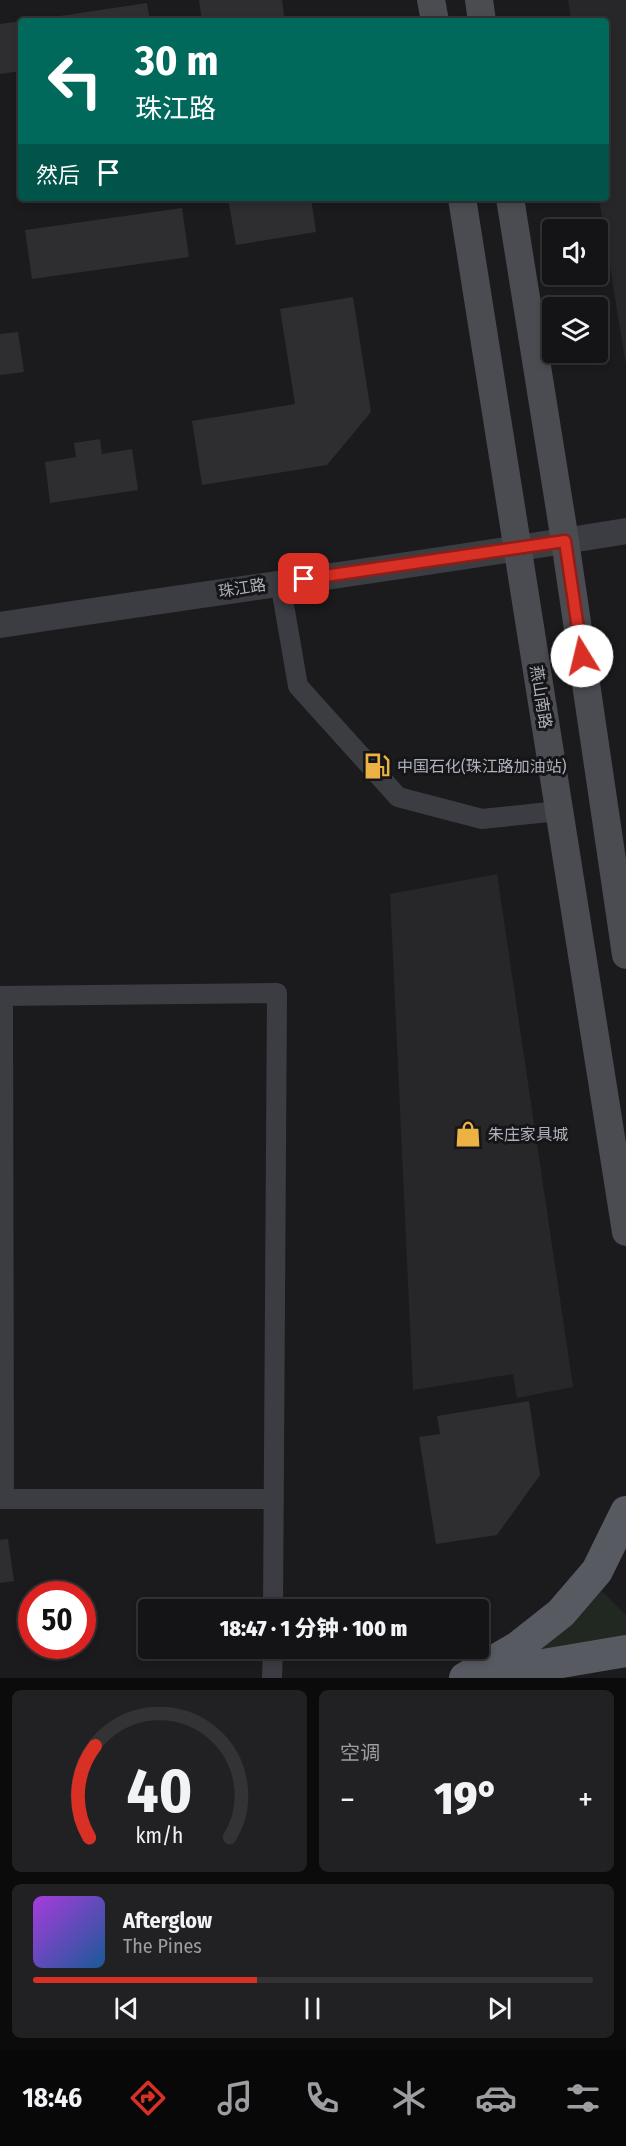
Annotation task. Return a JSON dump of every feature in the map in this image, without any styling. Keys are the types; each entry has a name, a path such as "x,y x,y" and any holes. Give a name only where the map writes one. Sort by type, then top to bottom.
{"main road":[{"path":"431,0 434,18"},
{"path":"479,0 482,18"},
{"name":"燕山南路","path":"462,201 626,1232"},
{"path":"510,201 565,541 626,955"},
{"path":"467,1678 518,1647 561,1613 597,1571 626,1512"},
{"path":"467,1678 626,1651"}],"street":[{"name":"珠江路","path":"0,625 280,582 517,550 626,531"},
{"path":"280,582 298,686 398,797 482,819 559,811"},
{"path":"273,1599 274,1499 277,993 1,996 2,1499 274,1499"},
{"path":"272,1678 273,1659"}],"shaded area":[{"path":"568,0 626,0 626,366 608,254 608,219 602,219 599,201 609,201 609,18 571,18"},
{"name":"朱庄家具城","path":"497,874 573,1387 517,1398 513,1374 413,1390 390,894"},
{"path":"602,1591 626,1615 626,1635 539,1652"}],"building":[{"path":"199,0 282,0 285,18 202,18"},
{"path":"147,3 150,18 46,18"},
{"path":"18,21 18,71 0,74 0,24"},
{"path":"229,201 311,201 316,232 236,245"},
{"path":"182,208 189,257 32,279 25,230"},
{"path":"353,297 371,412 327,465 202,485 192,421 295,404 280,309"},
{"path":"18,332 24,372 0,375 0,334"},
{"path":"100,439 102,454 132,449 138,490 50,503 45,462 76,457 74,443"},
{"path":"529,1401 540,1475 497,1535 436,1544 419,1437 440,1434 437,1416"},
{"path":"8,1539 14,1581 0,1583 0,1540"}],"place":[{"name":"中国石化(珠江路加油站)","path":"377,766"},
{"name":"朱庄家具城","path":"468,1134"}],"route":[{"path":"304,579 517,550 565,541 582,656"}]}
